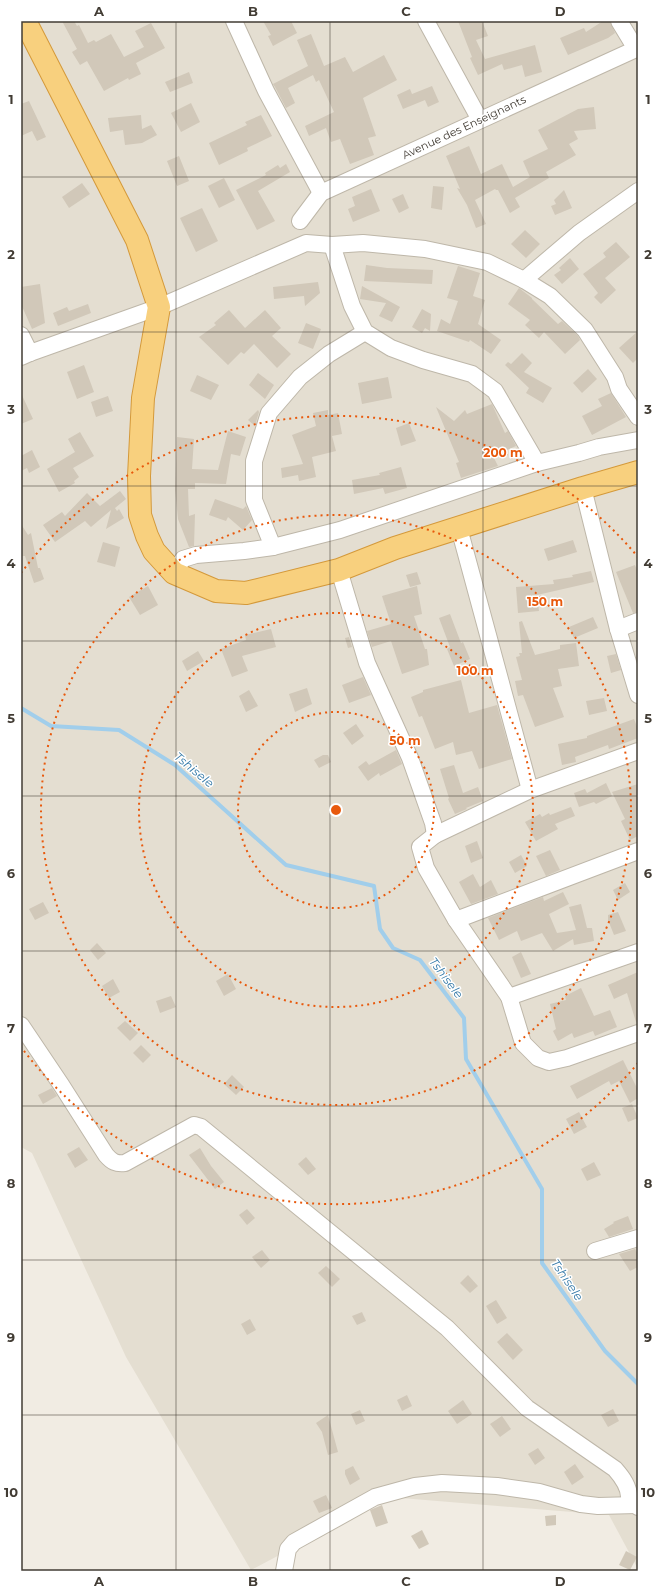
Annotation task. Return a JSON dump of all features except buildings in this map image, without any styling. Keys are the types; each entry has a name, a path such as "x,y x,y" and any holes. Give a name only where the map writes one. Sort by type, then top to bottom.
{"highway":[{"path":"25,21 137,240 159,307 143,398 139,476 140,515 154,551 174,573 216,591 246,593 339,570 395,548 638,472"}],"street":[{"path":"234,21 266,91 321,193"},
{"path":"426,21 480,120"},
{"path":"619,21 637,48"},
{"name":"Avenue des Enseignants","path":"300,221 321,193 637,48"},
{"path":"524,280 579,233 638,191"},
{"path":"21,335 25,355 159,307 306,243 363,243 425,249 487,262 524,280 550,296 585,330 615,377 619,389 638,417"},
{"path":"332,244 352,306 365,332 391,348 422,360 472,374 495,391 537,463"},
{"path":"273,547 254,500 254,461 269,413 300,377 329,354 365,332"},
{"path":"174,573 183,559 196,555 273,547 340,530 537,463 579,454 599,447 638,440"},
{"path":"583,488 618,629 638,695"},
{"path":"459,528 530,790"},
{"path":"339,570 367,663 410,758 433,823 435,834"},
{"path":"618,629 638,621"},
{"path":"638,751 530,790 435,834 420,847 426,868 456,920 509,997 523,1043 538,1058 549,1062 568,1058 638,1033"},
{"path":"456,920 638,851"},
{"path":"509,997 638,952"},
{"path":"21,1025 111,1161 118,1164 125,1163 194,1126 201,1127 447,1328 527,1408 615,1469 624,1480 629,1494 629,1499 637,1506"},
{"path":"595,1252 638,1238"},
{"path":"284,1571 288,1548 294,1542 376,1497 415,1486 442,1484 497,1486 538,1492 581,1504 598,1506 637,1506"}],"shaded area":[{"path":"21,21 638,21 638,1569 609,1515 389,1497 251,1570 126,1357 32,1153 21,1147"}],"waterway":[{"name":"Tshisele","path":"21,708 51,726 119,730 175,765 286,865 374,886 380,929 393,948 420,960 464,1018 466,1059 542,1189 542,1263 605,1351 638,1384"}]}
